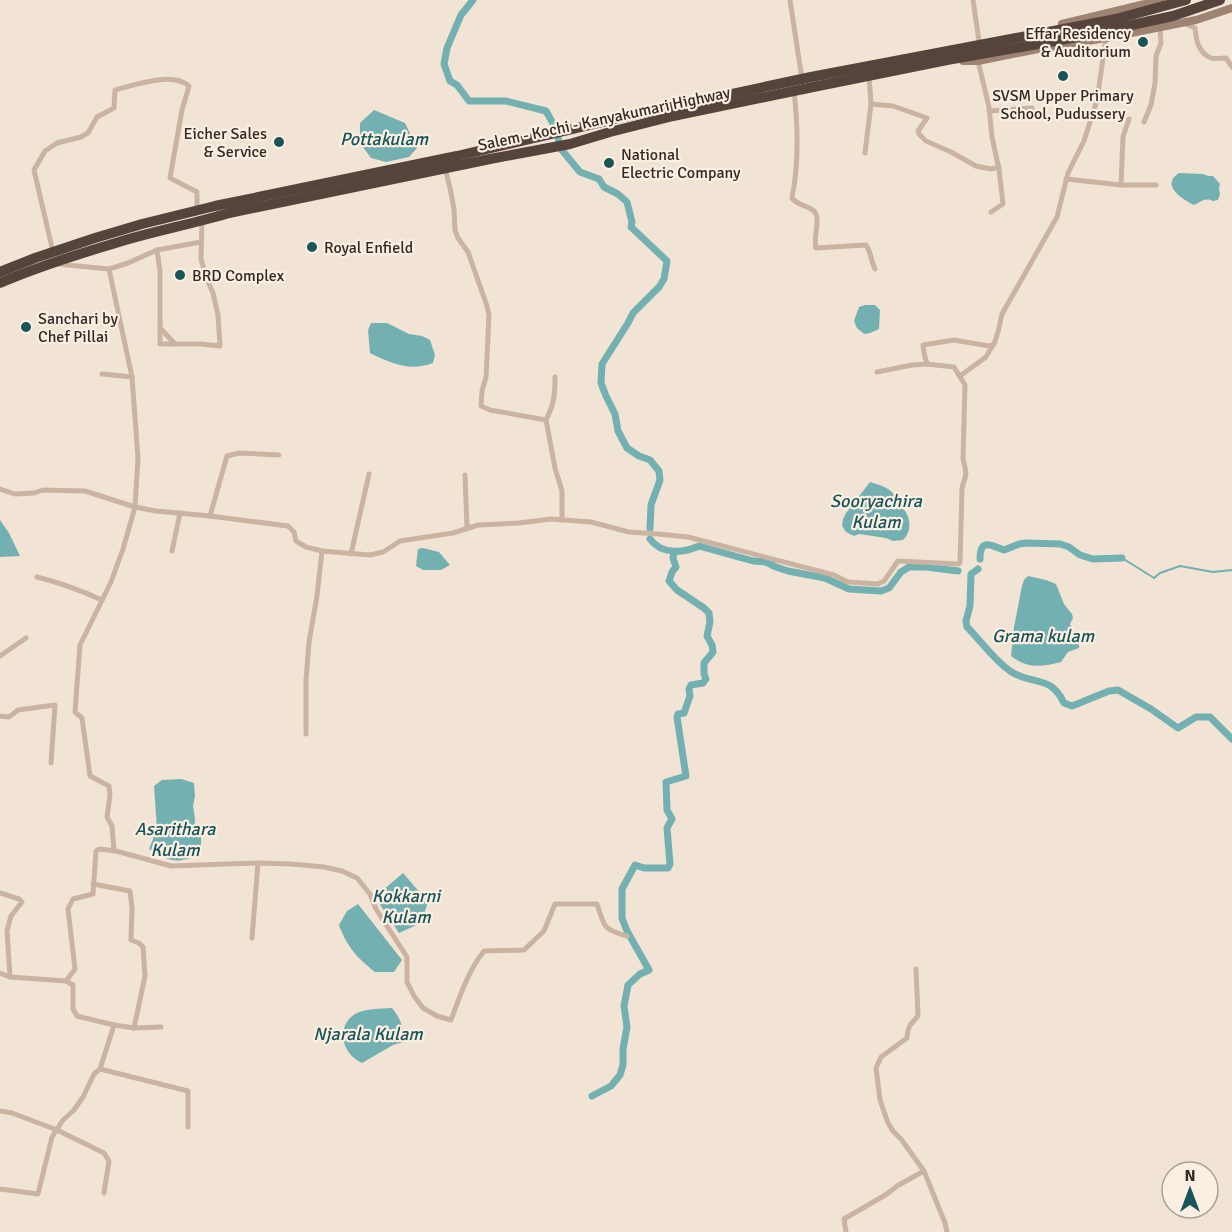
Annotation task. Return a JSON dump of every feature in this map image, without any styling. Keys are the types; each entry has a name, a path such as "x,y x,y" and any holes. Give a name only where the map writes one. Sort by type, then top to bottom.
{"highway":[{"name":"Salem - Kochi - Kanyakumari Highway","path":"0,272 53,258 142,224 197,210 457,156 806,78 1105,21 1186,0"},
{"name":"Salem - Kochi - Kanyakumari Highway","path":"53,258 229,213 570,144 655,121 870,75 1142,23 1173,16 1220,0"},
{"name":"Salem - Kochi - Kanyakumari Highway","path":"0,284 37,263"}],"street":[{"path":"790,0 806,78 878,61 1053,26 1161,0"},
{"path":"973,0 979,41"},
{"path":"947,60 978,61 1107,38 1196,20 1232,8"},
{"path":"1183,23 1195,27 1196,41 1200,49 1211,58 1226,58 1232,67"},
{"path":"1144,122 1151,105 1155,83 1156,56 1161,43 1160,27"},
{"path":"960,376 987,357 994,344 1002,314 1057,217 1068,173 1084,141 1095,110 1107,38"},
{"path":"978,61 990,111 1003,204 991,212"},
{"path":"865,153 871,104 870,75"},
{"path":"197,210 197,192 170,178 182,110 189,86 177,80 160,80 115,90 114,108 97,117 88,133 57,143 45,151 34,171 53,258 109,269 157,250 201,242"},
{"path":"794,91 797,138 792,198 795,203 815,210 818,216 816,248 866,245 875,269"},
{"path":"871,104 893,106 927,118 918,131 926,141 975,166 992,170 999,167"},
{"path":"990,111 1032,108"},
{"path":"1121,185 1123,137 1129,118"},
{"path":"445,168 454,209 455,230 468,252 488,306 486,376 481,406 490,410 546,420"},
{"path":"1066,179 1121,185 1156,185"},
{"path":"157,250 160,271 160,344 220,346 218,315 201,259 202,221"},
{"path":"109,269 132,377 138,458 135,507 111,582 80,645 75,712 82,718 90,777 109,786 107,817 112,826 114,851"},
{"path":"160,328 175,344"},
{"path":"927,364 923,345 954,340 989,346 994,344"},
{"path":"0,489 15,494 44,490 85,491 135,507 288,526 294,532 296,541 306,547 351,554 370,555 383,552 400,541 453,533 478,525 551,519 591,522 629,532 688,537 834,575 848,582 878,584 884,581 898,561 960,563 962,488 966,472 963,459 965,385 954,368 927,364 878,372"},
{"path":"102,374 132,377"},
{"path":"555,377 556,393 546,420 562,491 562,520"},
{"path":"210,516 227,456 239,453 279,455"},
{"path":"351,554 369,474"},
{"path":"465,475 467,528"},
{"path":"172,551 180,513"},
{"path":"306,734 309,642 322,551"},
{"path":"37,577 76,587 102,600"},
{"path":"0,656 26,638"},
{"path":"0,716 9,717 18,710 55,705 51,763"},
{"path":"66,981 75,969 68,909 73,899 93,894 96,851 99,849 171,867 258,863 291,864 324,867 342,871 357,878 370,894 376,909 407,957 407,982 414,996 423,1008 437,1016 451,1020 471,970 484,951 524,950 544,931 555,904 597,904 605,927 612,932 627,936"},
{"path":"252,938 258,863"},
{"path":"93,884 130,891 131,940 143,947 145,976 134,1028"},
{"path":"0,893 19,898 22,902 11,916 7,931 10,977"},
{"path":"916,969 918,1016 909,1026 907,1038 881,1057 876,1068 880,1100 888,1123 924,1171 947,1232"},
{"path":"0,973 10,977 66,981 73,985 72,1009 76,1016 114,1026 161,1027"},
{"path":"0,1189 38,1194 52,1137 63,1120 74,1110 94,1074 100,1069 114,1026"},
{"path":"100,1069 188,1091 188,1127"},
{"path":"0,1111 12,1113 57,1130 104,1153 108,1161 104,1193"},
{"path":"846,1232 844,1219 924,1171"}],"water":[{"name":"Pottakulam","path":"374,110 405,123 417,148 409,157 386,162 371,158 360,143 360,123"},
{"path":"1179,173 1213,176 1220,184 1218,200 1205,200 1194,205 1184,199 1172,187 1174,178"},
{"path":"875,305 880,310 879,329 864,334 857,328 854,321 859,307"},
{"path":"371,323 387,323 409,334 430,340 435,355 433,363 416,367 408,366 393,363 370,353 368,330"},
{"name":"Sooryachira Kulam","path":"870,482 891,492 908,516 909,531 903,540 893,541 859,534 854,536 846,532 842,526 846,513"},
{"path":"0,520 9,533 20,556 0,557"},
{"path":"418,549 439,552 450,565 441,570 423,570 416,566"},
{"name":"Grama kulam","path":"1028,576 1056,584 1064,604 1072,614 1070,624 1079,642 1079,648 1068,652 1061,662 1035,666 1023,663 1011,656 1022,586"},
{"name":"Asarithara Kulam","path":"181,779 194,783 194,832 201,837 201,844 197,856 172,860 149,849 157,829 154,786 162,780"},
{"name":"Kokkarni Kulam","path":"403,873 428,902 421,923 399,933 375,897"},
{"path":"358,904 402,960 394,972 375,972 358,957 345,940 339,925 347,911"},
{"name":"Njarala Kulam","path":"392,1008 401,1024 404,1042 393,1045 362,1063 355,1059 344,1040 343,1033 349,1019 364,1011"}],"waterway":[{"path":"473,0 461,15 447,48 444,64 450,81 457,85 469,101 506,101 546,111 555,127 561,149 580,172 599,179 604,187 627,202 631,227 667,261 664,279 659,287 633,313 602,364 601,383 615,414 618,431 627,448 650,460 659,471 660,480 651,505 650,528"},
{"path":"650,539 660,548 667,550 680,551 699,546 753,561 766,562 788,571 825,578 849,589 881,591 889,588 901,572 909,567 958,571"},
{"path":"980,559 982,548 986,545 1004,550 1026,543 1060,544 1093,559 1122,558"},
{"path":"592,1096 611,1086 620,1075 627,1027 624,1006 628,985 640,974 649,970 622,918 622,889 635,865 644,868 668,868 670,864 667,828 672,819 667,810 666,782 686,776 677,717 678,714 684,713 691,685 703,683 706,679 704,663 713,652 707,636 709,613 677,590 669,581 676,567 674,552"},
{"path":"1122,558 1154,578 1160,573 1180,566 1213,572 1232,570"},
{"path":"978,569 971,574 967,627 1010,671 1047,684 1059,694 1064,703 1072,706 1109,691 1118,690 1178,728 1196,717 1210,717 1232,739"}],"place":[{"name":"Effar Residency & Auditorium","path":"1143,42"},
{"name":"SVSM Upper Primary School, Pudussery","path":"1063,76"},
{"name":"Eicher Sales & Service","path":"279,142"},
{"name":"National Electric Company","path":"609,163"},
{"name":"Royal Enfield","path":"312,247"},
{"name":"BRD Complex","path":"180,275"},
{"name":"Sanchari by Chef Pillai","path":"26,327"}]}
